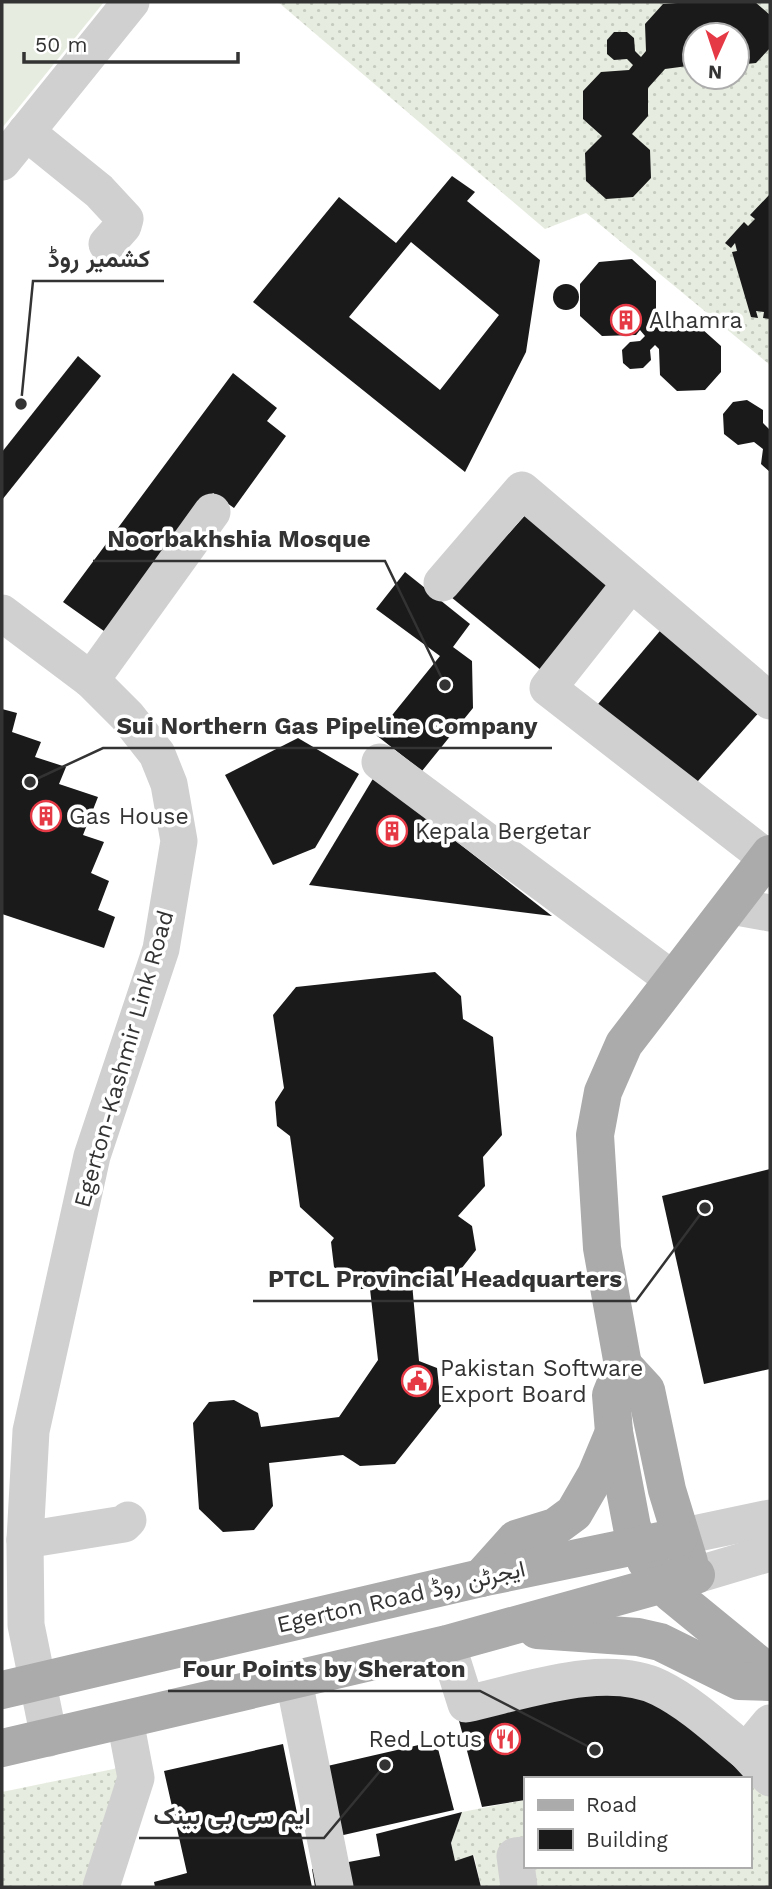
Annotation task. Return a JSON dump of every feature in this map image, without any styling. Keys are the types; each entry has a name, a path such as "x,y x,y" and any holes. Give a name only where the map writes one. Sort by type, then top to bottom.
{"main road":[{"path":"680,1580 679,1537 646,1390 624,1365 602,1248 595,1135 611,1070 624,1044 769,856"},
{"path":"624,1365 611,1395 614,1432 626,1503 638,1544 680,1580 770,1674"},
{"path":"481,1578 516,1539 555,1527 574,1513 596,1475 614,1432"},
{"name":"Egerton Road ایجرٹن روڈ","path":"19,1686 481,1578 679,1537"},
{"path":"2,1748 447,1644 680,1580 712,1593 770,1639"},
{"path":"503,1628 638,1637 677,1647 739,1681 770,1682"}],"street":[{"path":"2,162 131,2"},
{"path":"26,132 99,191 125,219 123,226 107,244"},
{"path":"442,583 522,490 770,701"},
{"path":"91,680 212,512"},
{"path":"631,583 548,688 769,856"},
{"name":"Egerton-Kashmir Link Road","path":"2,612 91,680 127,716 157,754 169,784 178,841 161,949 92,1156 31,1431 24,1540 26,1625 19,1686 49,1738"},
{"path":"380,762 672,979"},
{"path":"731,906 770,913"},
{"path":"679,1537 770,1518"},
{"path":"24,1540 124,1524 128,1520"},
{"path":"680,1580 770,1553"},
{"path":"447,1644 466,1704 589,1677 637,1681 657,1686 682,1700 758,1765 770,1723"},
{"path":"294,1681 335,1887"},
{"path":"101,1887 136,1777 125,1720"},
{"path":"519,1887 515,1856 524,1855"}],"shaded area":[{"path":"2,2 104,2 2,128"},
{"path":"278,2 770,2 770,365 586,213 545,229"},
{"path":"770,1749 770,1887 481,1887 474,1855 455,1861 451,1843 462,1812 524,1800 524,1868 751,1868 751,1777 742,1777"},
{"path":"133,1765 101,1887 2,1887 2,1792"}],"building":[{"path":"755,2 770,15 770,48 756,63 751,64 751,21 681,21 681,67 665,69 648,88 648,116 632,134 650,150 651,178 633,197 606,199 586,181 585,153 602,136 583,119 583,91 601,72 629,70 633,65 627,59 614,60 607,54 607,40 614,32 627,32 634,38 635,51 641,57 646,51 645,24 663,4"},
{"path":"452,176 475,192 467,201 540,260 526,352 465,472 253,302 339,197 396,243","holes":["411,242 499,315 440,390 349,317"]},
{"path":"770,194 770,319 763,318 764,312 756,311 758,318 751,317 732,252 737,251 735,243 731,248 725,243 744,222 748,226 755,219 750,215"},
{"name":"Alhamra","path":"632,259 656,281 656,312 676,330 702,329 721,346 721,372 705,390 677,391 660,375 659,349 655,345 650,350 651,360 643,368 630,369 623,363 622,350 630,342 640,341 645,336 640,330 636,335 602,336 580,316 580,284 599,262"},
{"path":"566,284 575,288 579,297 575,306 566,310 557,306 553,297 557,288"},
{"path":"78,356 101,376 2,500 2,452"},
{"path":"233,373 277,408 267,421 286,436 234,508 213,493 111,636 63,602"},
{"path":"747,400 763,410 763,423 770,430 770,472 761,464 763,449 754,442 738,445 724,434 723,414 733,402"},
{"path":"529,511 618,585 542,671 451,597"},
{"path":"405,572 470,624 453,647 472,661 473,708 422,771 376,735 440,656 376,609"},
{"path":"670,619 770,700 690,790 593,710"},
{"name":"Gas House","path":"2,709 17,713 12,732 41,742 35,757 66,767 59,784 98,797 83,835 104,842 91,873 109,881 98,910 115,917 104,948 2,914"},
{"path":"298,738 359,774 315,848 273,865 225,775"},
{"name":"Kepala Bergetar","path":"374,777 552,916 309,885"},
{"path":"435,972 461,996 463,1019 493,1037 502,1135 483,1157 485,1186 458,1216 472,1226 476,1250 454,1278 412,1283 419,1361 437,1368 441,1406 395,1464 360,1466 343,1455 269,1463 273,1506 254,1530 223,1532 199,1509 193,1423 209,1402 234,1400 258,1413 261,1427 339,1417 378,1360 370,1289 359,1289 334,1267 331,1242 334,1238 300,1207 290,1136 277,1126 275,1102 284,1088 273,1015 296,987"},
{"path":"770,1169 770,1369 704,1384 662,1196"},
{"path":"588,1685 649,1690 748,1771 742,1777 524,1777 524,1800 482,1807 458,1717"},
{"path":"436,1741 454,1810 339,1836 323,1767"},
{"path":"283,1744 312,1887 155,1887 154,1882 187,1873 164,1771"},
{"path":"462,1812 451,1843 455,1861 473,1855 481,1887 315,1887 312,1869 380,1856 376,1834"}],"place":[{"name":"Alhamra","path":"626,320"},
{"name":"کشمیر روڈ","path":"21,404"},
{"name":"Noorbakhshia Mosque","path":"445,685"},
{"name":"Sui Northern Gas Pipeline Company","path":"30,782"},
{"name":"Gas House","path":"46,816"},
{"name":"Kepala Bergetar","path":"392,831"},
{"name":"PTCL Provincial Headquarters","path":"705,1208"},
{"name":"Pakistan Software Export Board","path":"417,1381"},
{"name":"Red Lotus","path":"505,1739"},
{"name":"Four Points by Sheraton","path":"595,1750"},
{"name":"ایم سی بی بینک","path":"385,1765"}]}
